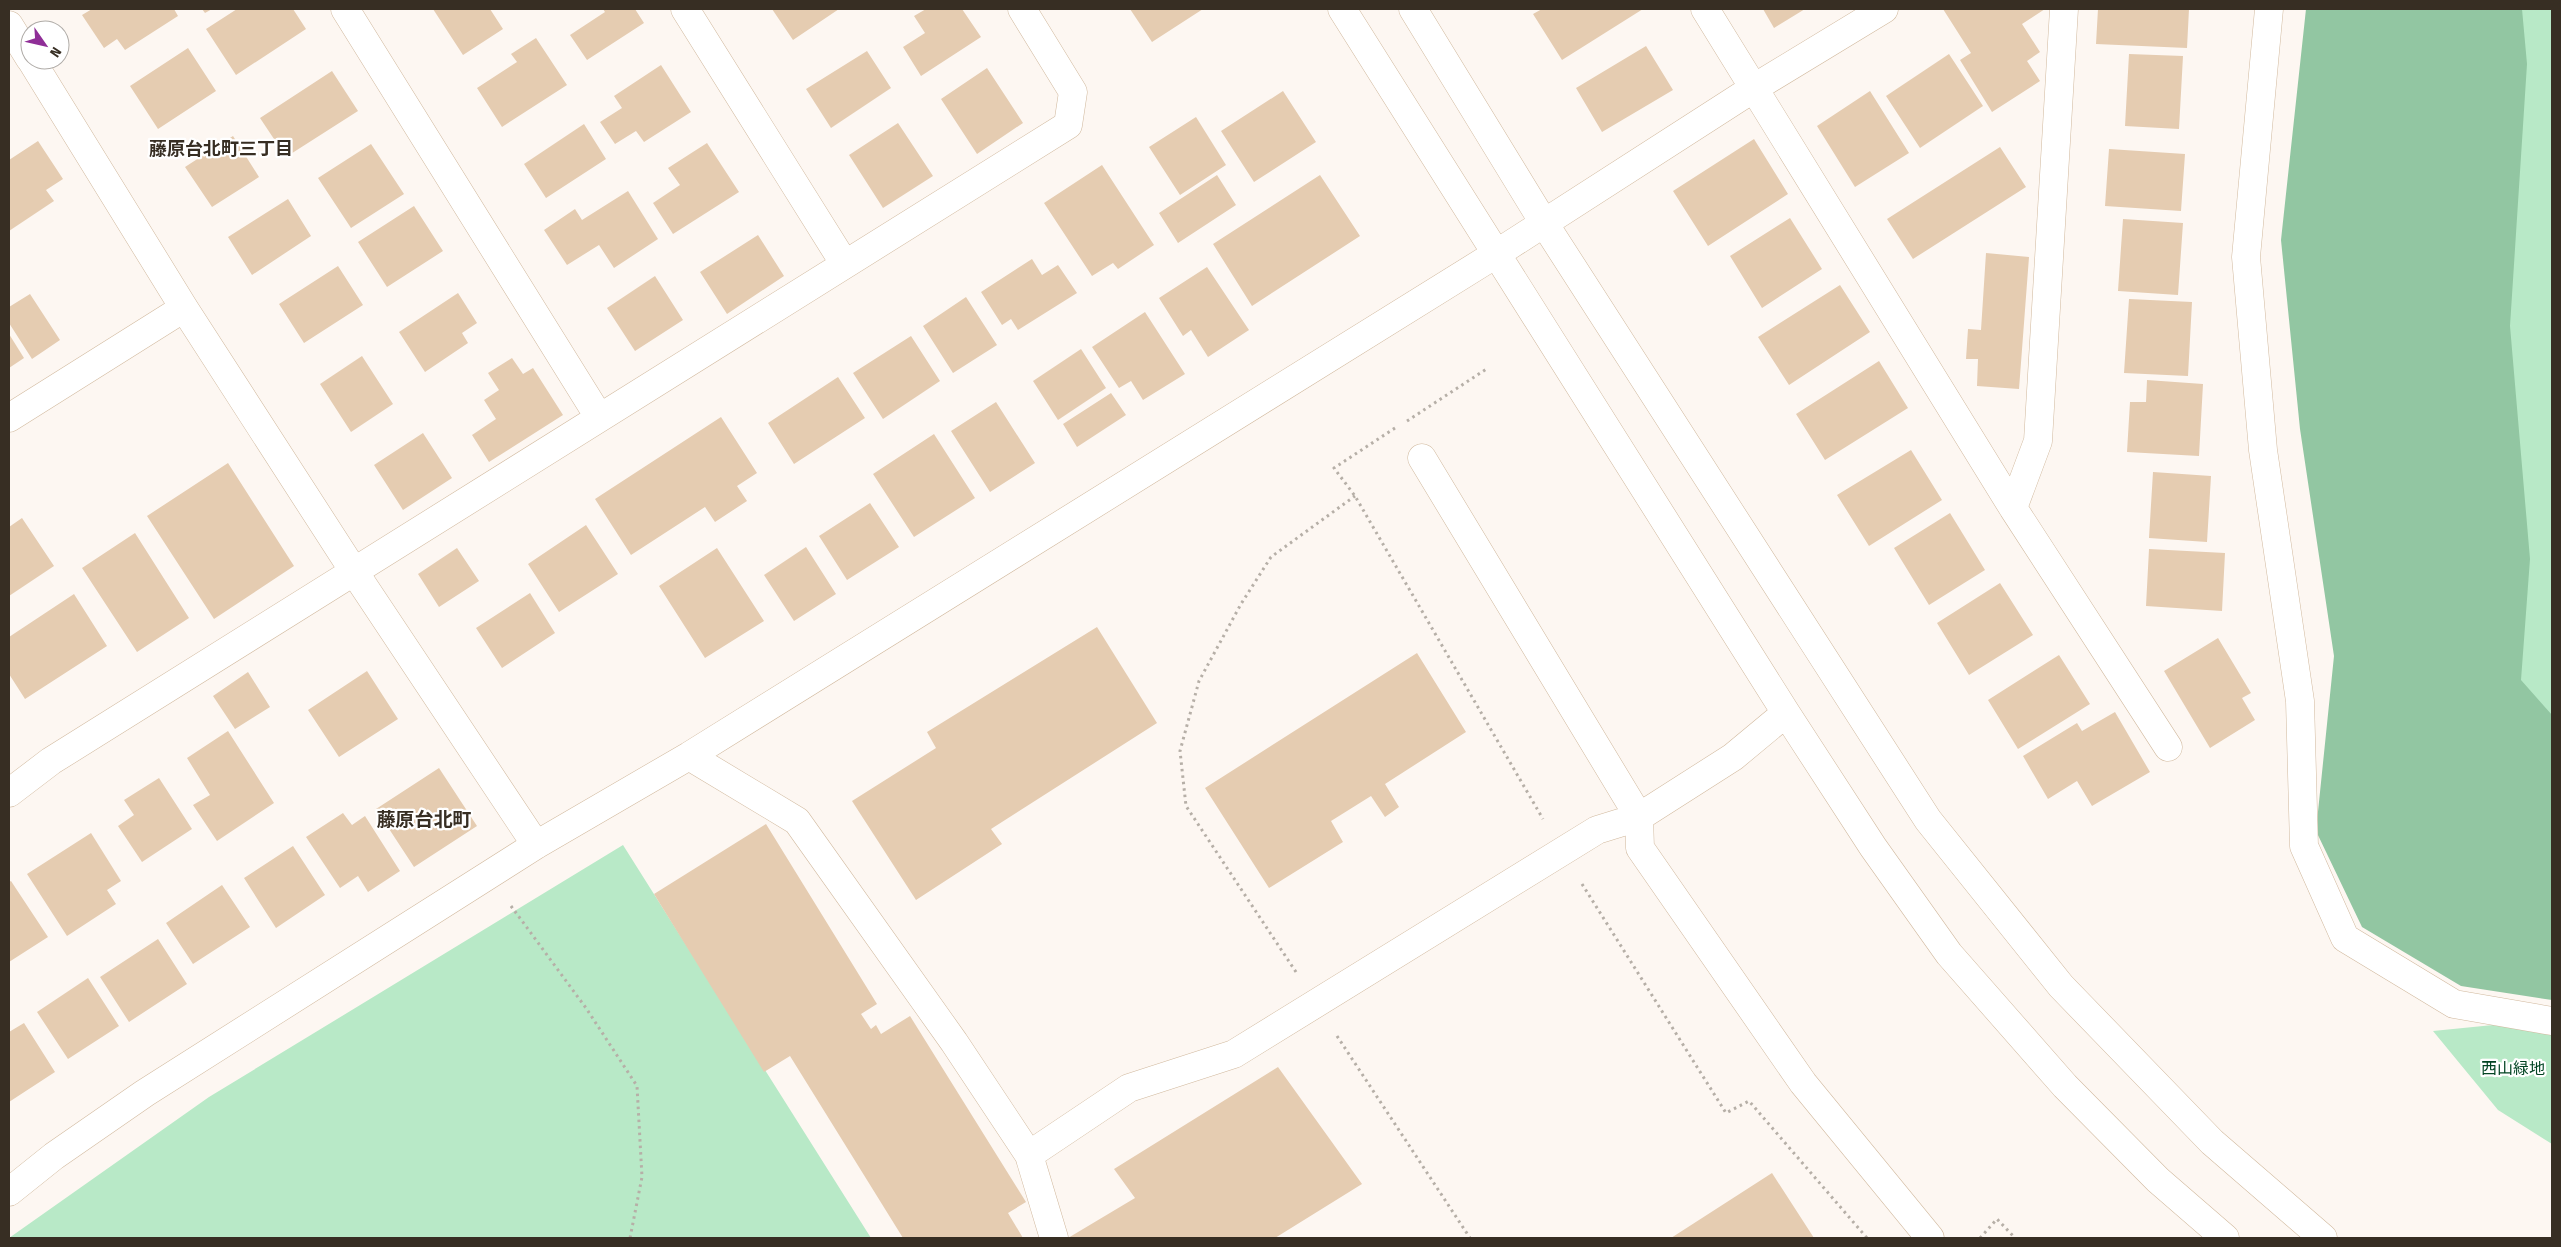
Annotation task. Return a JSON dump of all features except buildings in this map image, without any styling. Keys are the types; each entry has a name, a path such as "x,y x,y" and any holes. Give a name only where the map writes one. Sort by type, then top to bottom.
{"street":[{"path":"345,9 599,417"},
{"path":"685,9 844,264"},
{"path":"9,792 51,761 355,574 599,417 1068,125 1074,92 1022,9"},
{"path":"1342,9 1786,713 1873,847 1949,954 2064,1086 2158,1180 2226,1238"},
{"path":"1413,9 1544,223 1928,820 2061,986 2212,1142 2323,1238"},
{"path":"1705,9 2013,508 2168,747"},
{"path":"9,1192 54,1156 145,1093 536,845 689,756 1496,254 1754,88 1884,9"},
{"path":"2013,508 2038,441 2064,9"},
{"path":"2269,9 2246,257 2263,450 2300,701 2304,846 2345,938 2454,1004 2552,1022"},
{"path":"19,45 184,308 355,574 536,845"},
{"path":"9,418 184,308"},
{"path":"1422,458 1639,817 1640,848 1804,1083 1930,1238"},
{"path":"1029,1155 1129,1088 1234,1054 1596,830 1639,817 1733,757 1786,713"},
{"path":"689,756 797,821 954,1042 1029,1155 1054,1238"}],"path":[{"path":"1488,368 1334,468 1355,496 1562,852 1726,1112 1749,1101 1867,1238"},
{"path":"1355,496 1271,557 1241,604 1199,681 1180,751 1186,806 1470,1238"},
{"path":"506,899 586,1008 637,1086 642,1177 631,1238"},
{"path":"1980,1238 1997,1220 2015,1238"}],"green space":[{"path":"2306,9 2522,9 2527,64 2510,326 2530,559 2521,680 2552,715 2552,1000 2461,986 2362,927 2316,831 2334,656 2300,429 2281,240"},
{"path":"2460,9 2552,9 2552,897 2469,887"},
{"path":"623,845 871,1238 9,1238 209,1097"},
{"name":"西山緑地","path":"2493,1025 2552,1033 2552,1144 2498,1110 2433,1031"}],"district":[{"name":"藤原台北町三丁目","path":"221,149"},
{"name":"藤原台北町","path":"424,819"}]}
